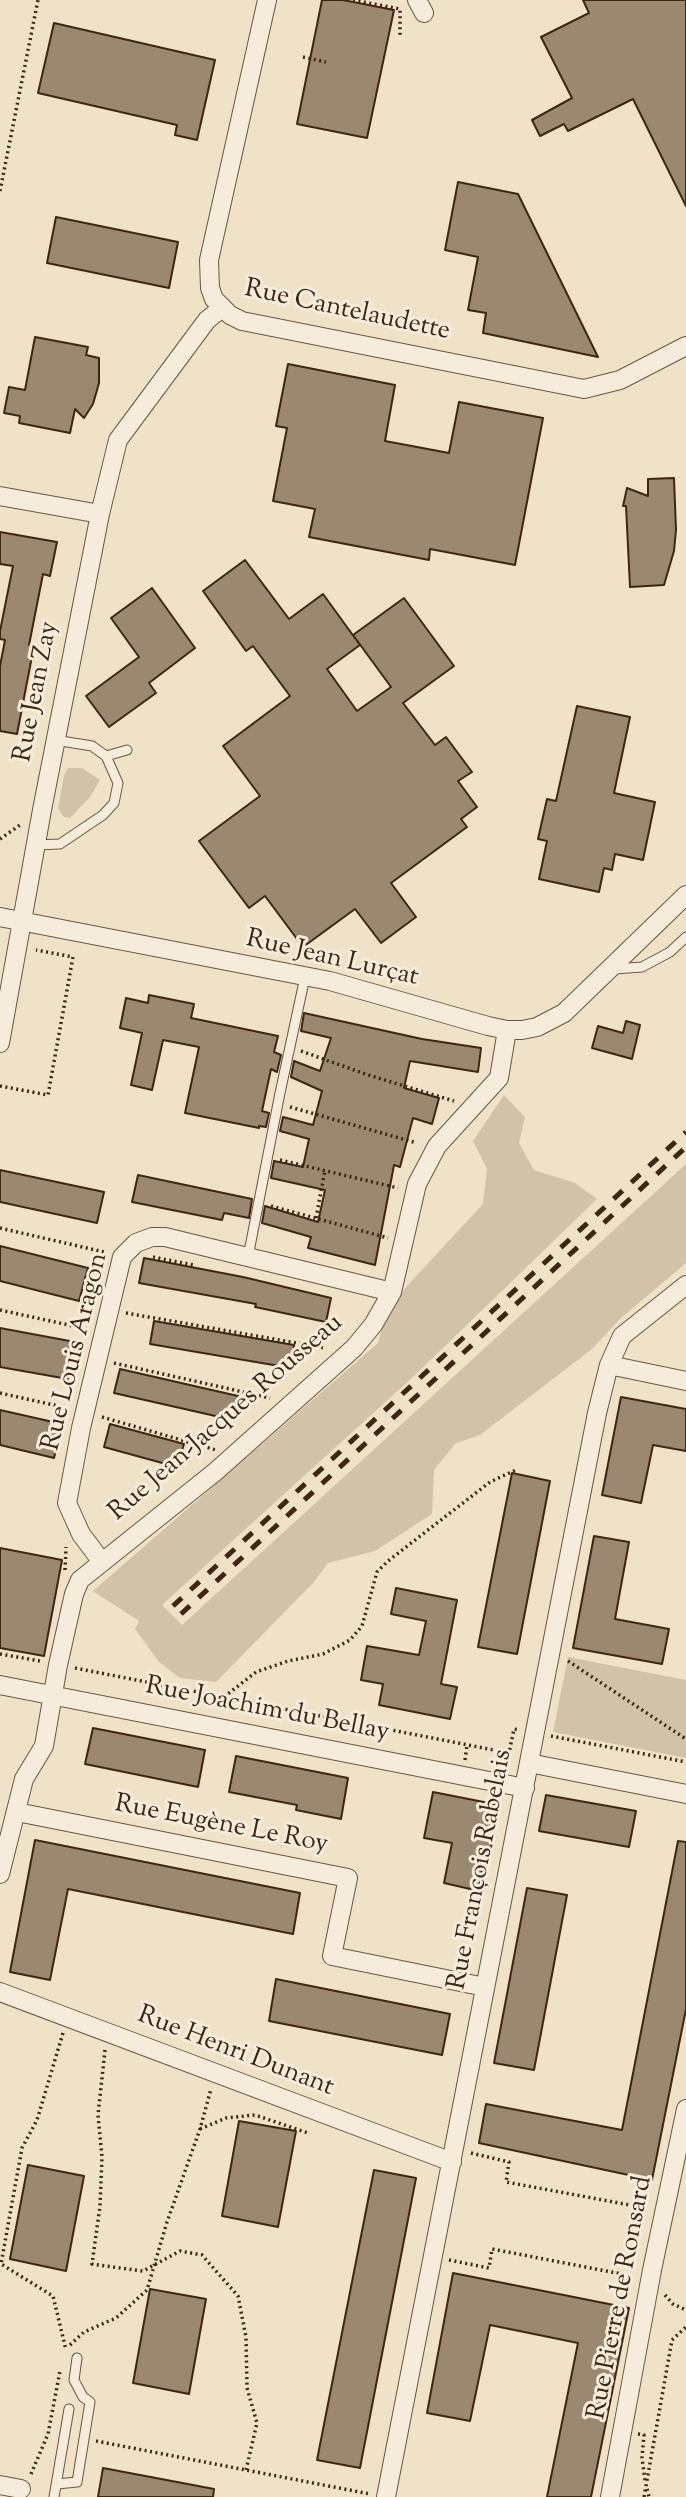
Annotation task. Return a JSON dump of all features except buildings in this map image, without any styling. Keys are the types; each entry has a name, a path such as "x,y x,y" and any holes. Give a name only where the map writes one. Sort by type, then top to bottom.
{"street":[{"name":"Rue Cantelaudette","path":"267,0 209,260 210,288 214,299 222,308 242,321 584,388 620,380 686,346"},
{"name":"Rue Jean Zay","path":"0,1043 55,740 113,453 118,440 207,320 222,308"},
{"path":"0,496 100,514"},
{"name":"Rue Jean Lurçat","path":"0,917 330,981 507,1030 537,1027 564,1013 686,895"},
{"name":"Rue Jean-Jacques Rousseau","path":"0,1874 24,1779 44,1746 58,1665 80,1580 234,1455 349,1353 373,1325 392,1292 417,1184 436,1149 499,1078 507,1030"},
{"name":"Rue Louis Aragon","path":"102,1562 81,1534 67,1503 85,1412 122,1257 136,1243 152,1237 165,1237 392,1292"},
{"name":"Rue François Rabelais","path":"386,2497 608,1365 622,1336 686,1285"},
{"path":"608,1365 686,1381"},
{"name":"Rue Joachim du Bellay","path":"0,1685 525,1788"},
{"path":"529,1763 686,1794"},
{"name":"Rue Eugène Le Roy","path":"17,1812 348,1878 332,1956 485,1987"},
{"name":"Rue Henri Dunant","path":"0,1992 452,2162"},
{"name":"Rue Pierre de Ronsard","path":"610,2497 686,2109"},
{"path":"0,2485 21,2489"}],"lane":[{"path":"35,845 60,844 103,815 114,803 118,783 106,756 92,746 55,740"},
{"path":"106,756 127,750"},
{"path":"609,969 642,967 670,952 686,937"},
{"path":"248,1257 306,977"},
{"path":"57,2484 77,2482 90,2402 83,2398 74,2380 77,2358"},
{"path":"54,2497 69,2409"}],"path":[{"path":"0,191 38,0"},
{"path":"354,1 400,9 400,36"},
{"path":"303,57 326,62"},
{"path":"0,1086 48,1095 73,957 36,950"},
{"path":"290,1046 368,1075 472,1106"},
{"path":"278,1103 436,1149"},
{"path":"267,1157 416,1192"},
{"path":"316,1218 325,1170"},
{"path":"258,1202 404,1242"},
{"path":"0,1228 122,1257"},
{"path":"0,1310 105,1333"},
{"path":"110,1310 349,1353"},
{"path":"98,1359 292,1403"},
{"path":"0,1393 85,1412 234,1455"},
{"path":"225,1697 256,1672 288,1661 323,1654 350,1640 362,1626 377,1572 490,1482 518,1469"},
{"path":"551,1650 686,1739"},
{"path":"0,1654 509,1753 514,1729 686,1762"},
{"path":"21,2489 35,2468 48,2434 55,2388 66,2349 53,2297 1,2264 22,2148 37,2120 68,2018"},
{"path":"107,2033 98,2115 102,2157 100,2206 92,2264 143,2271 180,2251 202,2255 238,2297 246,2337 247,2388 257,2423 246,2470"},
{"path":"66,2349 84,2332 116,2318 147,2290 167,2222 200,2129 215,2073"},
{"path":"200,2129 226,2118 255,2115 308,2133"},
{"path":"493,2159 509,2162 506,2182 666,2211"},
{"path":"433,2257 489,2268 492,2249 651,2280"},
{"path":"674,2304 686,2310"},
{"path":"646,2485 672,2340 686,2327"},
{"path":"644,2435 642,2457 646,2497"},
{"path":"84,2438 386,2497"}],"shaded area":[{"path":"68,768 82,768 100,780 90,797 70,818 64,817 58,809 64,775"},
{"path":"504,1095 525,1117 519,1143 534,1170 575,1183 597,1199 414,1376 162,1605 182,1625 686,1164 686,1263 621,1318 592,1349 480,1435 456,1443 434,1470 432,1514 375,1551 328,1563 313,1583 216,1682 180,1678 159,1662 135,1629 139,1621 93,1591 378,1343 385,1317 406,1287 483,1204 487,1169 473,1141"},
{"path":"568,1657 686,1680 686,1758 553,1732"}],"railway":[{"path":"173,1606 686,1132"},
{"path":"181,1614 686,1147"}]}
